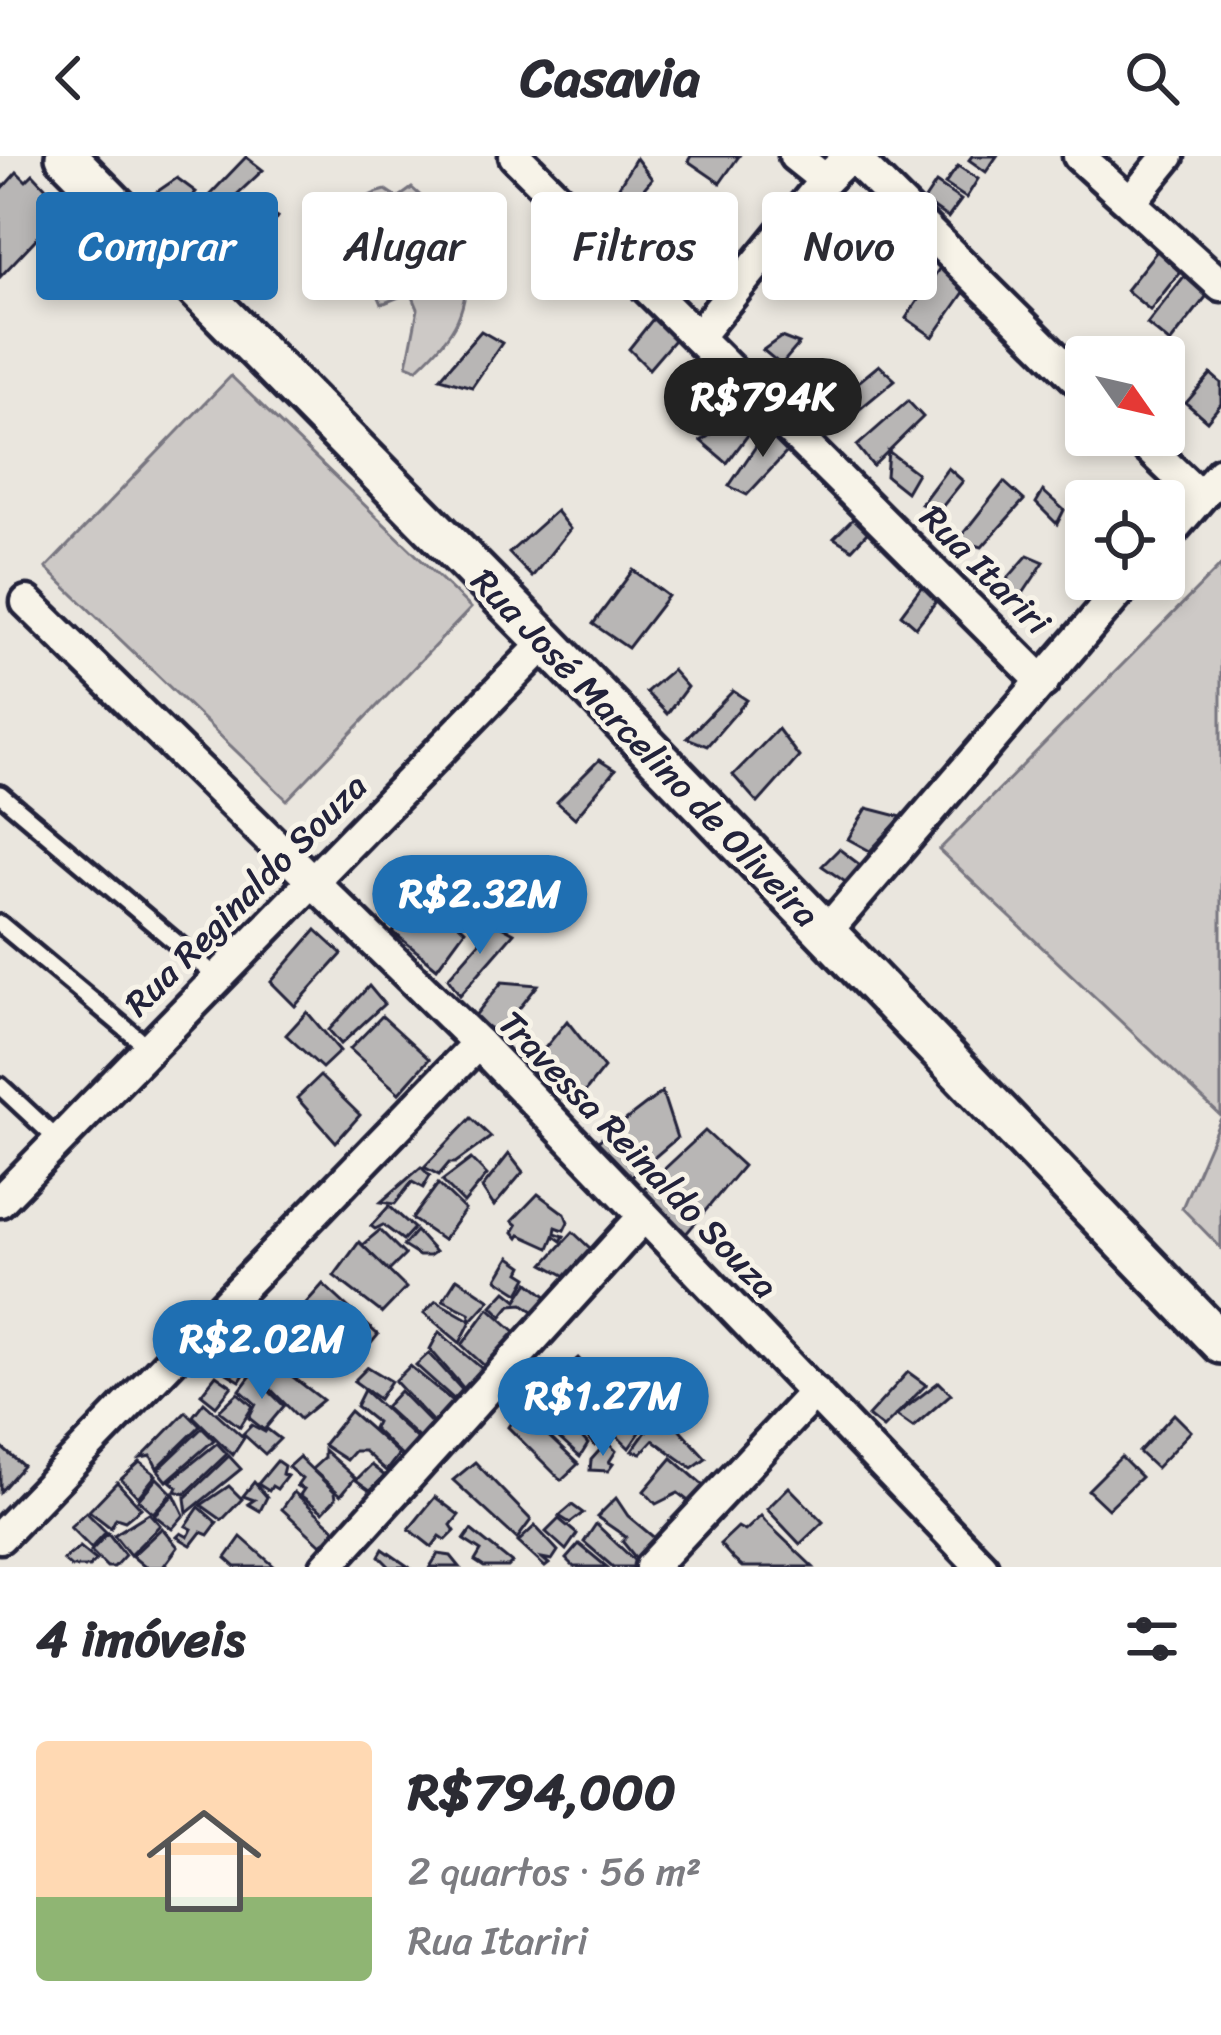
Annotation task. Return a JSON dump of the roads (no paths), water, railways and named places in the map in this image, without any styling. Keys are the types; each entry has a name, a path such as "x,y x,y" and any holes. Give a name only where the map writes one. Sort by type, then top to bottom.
{"street":[{"name":"Rua José Marcelino de Oliveira","path":"66,156 546,642 1221,1343"},
{"name":"Rua Itariri","path":"515,156 1042,682"},
{"path":"795,156 826,180"},
{"path":"697,337 851,156 1065,367"},
{"path":"1079,156 1221,285"},
{"path":"1132,200 1168,156"},
{"path":"1167,456 1211,485 1185,515"},
{"path":"825,933 1112,600"},
{"name":"Travessa Reinaldo Souza","path":"27,602 478,1042 980,1566"},
{"name":"Rua Reginaldo Souza","path":"0,1201 546,642"},
{"path":"0,1537 478,1042"},
{"path":"326,1567 644,1216"},
{"path":"651,1567 815,1392"}],"lane":[{"path":"0,794 218,978"},
{"path":"0,924 149,1048"},
{"path":"0,1086 59,1141"}]}
